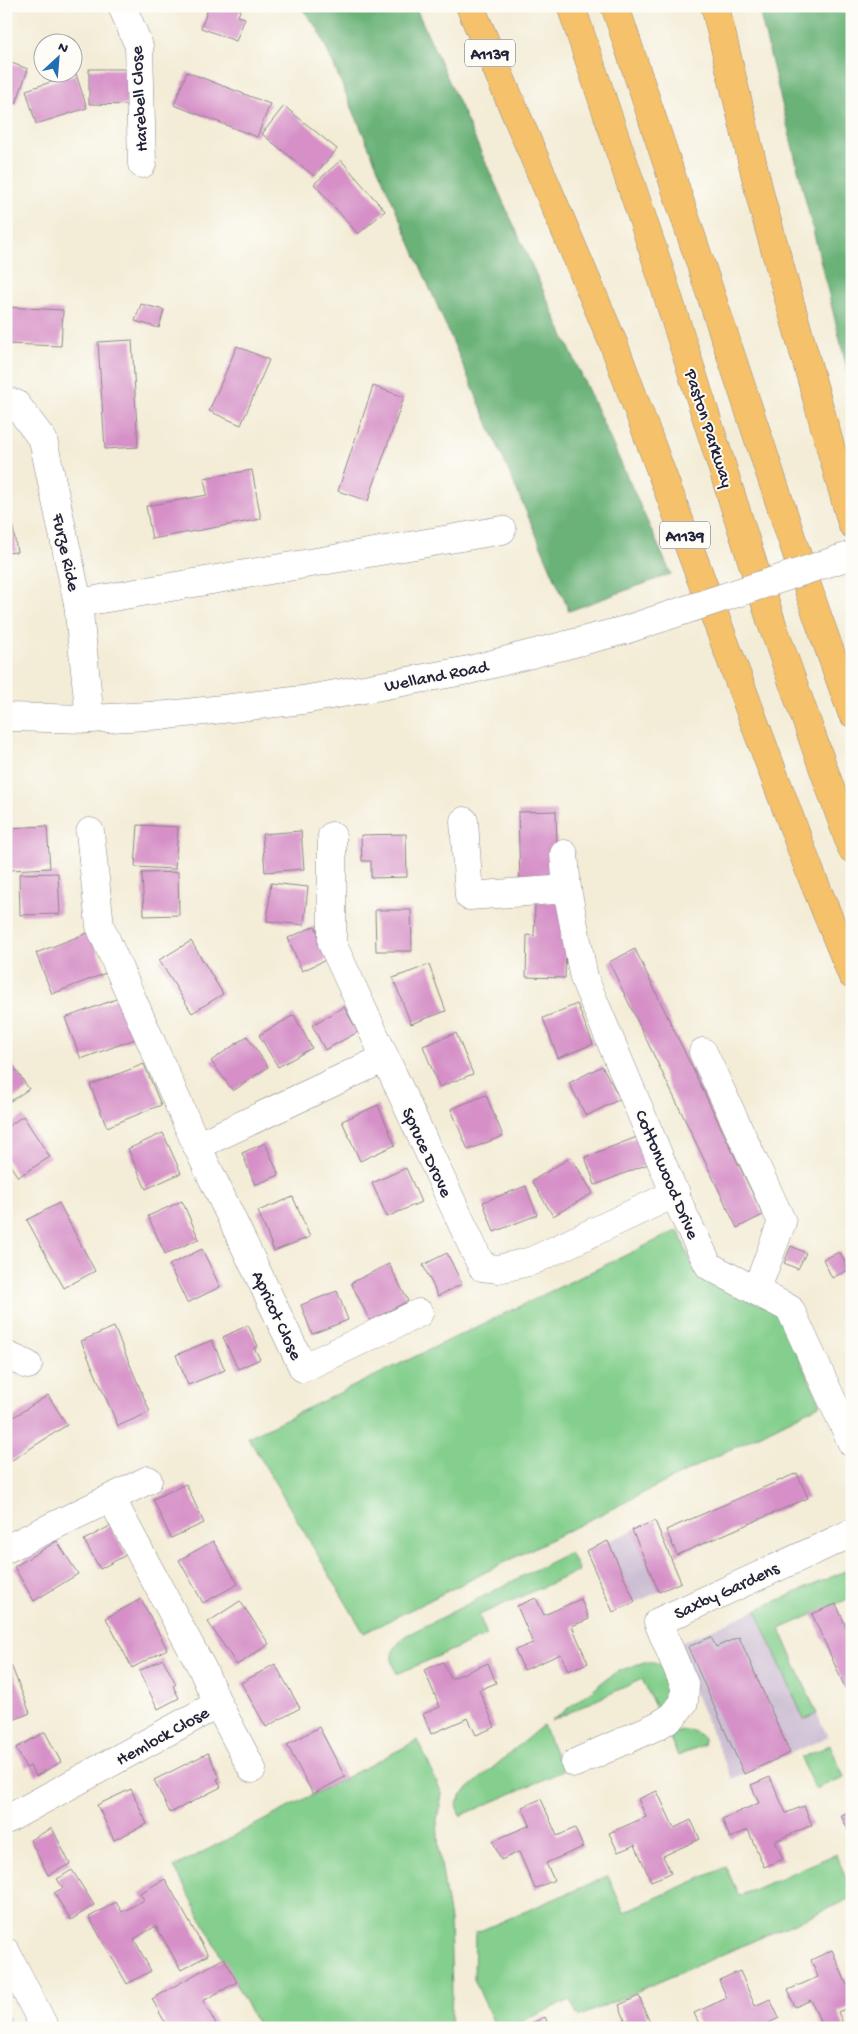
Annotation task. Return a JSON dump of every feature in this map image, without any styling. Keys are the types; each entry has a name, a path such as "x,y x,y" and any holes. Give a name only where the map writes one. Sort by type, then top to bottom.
{"highway":[{"name":"A1139","path":"470,6 614,346 806,862 852,975"},
{"name":"Paston Parkway","path":"571,6 654,253 773,627 852,849"},
{"path":"615,6 814,606 852,713"},
{"path":"715,6 762,203 852,524"}],"street":[{"name":"Harebell Close","path":"122,6 139,46 142,164"},
{"name":"Furze Ride","path":"6,401 16,404 43,440 78,603 90,719"},
{"path":"78,603 502,530"},
{"name":"Welland Road","path":"6,717 90,719 168,715 304,700 469,670 624,630 852,556"},
{"path":"464,821 469,896 567,889"},
{"name":"Apricot Close","path":"90,832 100,926 197,1146 303,1368 419,1313"},
{"name":"Spruce Drove","path":"332,836 332,944 482,1267 498,1269 532,1261 676,1193"},
{"name":"Cottonwood Drive","path":"564,854 567,889 584,978 685,1218 708,1266 790,1309 852,1443"},
{"path":"703,1052 782,1222 756,1291"},
{"path":"197,1146 385,1058"},
{"path":"6,1548 148,1480"},
{"name":"Hemlock Close","path":"6,1820 218,1704 202,1668 111,1498"},
{"name":"Saxby Gardens","path":"575,1763 659,1725 673,1716 684,1702 686,1686 658,1622 852,1533"},
{"path":"218,1704 252,1769"},
{"path":"6,1952 45,2028"}],"shaded area":[{"path":"655,1521 681,1582 613,1612 586,1551"},
{"path":"756,1610 804,1719 817,1714 828,1737 732,1779 674,1646"}],"green space":[{"path":"300,6 415,6 671,574 569,611 318,29"},
{"path":"758,6 852,6 852,389"},
{"path":"678,1230 695,1272 778,1314 821,1404 364,1633 248,1437"},
{"path":"570,1552 579,1571 479,1615 487,1635 397,1674 392,1661 392,1653 405,1636"},
{"path":"852,1568 852,1602 850,1598 780,1629 817,1714 804,1720 756,1610"},
{"path":"644,1662 654,1662 664,1667 674,1693 658,1713 642,1679 551,1721 616,1672"},
{"path":"543,1725 563,1771 460,1816 456,1805 462,1794"},
{"path":"681,1730 699,1734 704,1739 703,1745 678,1756 670,1738 673,1733"},
{"path":"418,1740 442,1794 437,1820 439,1851 450,1921 452,1994 450,2028 259,2028 174,1867"},
{"path":"830,1745 844,1777 815,1789 801,1758"},
{"path":"836,1854 852,1892 852,1898 578,2017 570,2000 507,2028 496,2028 474,1979 475,1933 608,1876 624,1912 726,1867 739,1896"}],"building":[{"path":"209,6 242,6 238,16 245,18 236,41 201,28"},
{"path":"6,61 28,69 16,104 6,100"},
{"path":"89,69 137,69 137,105 89,104"},
{"path":"187,72 270,104 257,137 174,105"},
{"path":"51,82 79,82 87,108 36,124 26,90"},
{"path":"284,106 337,149 314,176 262,134"},
{"path":"341,160 385,211 358,234 314,184"},
{"path":"141,304 164,310 159,328 135,321"},
{"path":"6,307 63,310 61,346 6,344"},
{"path":"132,340 138,447 105,449 98,342"},
{"path":"237,346 269,360 241,425 209,411"},
{"path":"373,386 404,397 368,501 338,491"},
{"path":"252,470 261,519 152,539 146,506 207,495 204,478"},
{"path":"6,486 17,552 6,553"},
{"path":"556,811 558,882 520,883 518,812"},
{"path":"138,825 178,827 175,869 135,867"},
{"path":"47,826 50,868 10,870 7,828"},
{"path":"301,831 304,869 265,872 262,834"},
{"path":"406,834 407,877 371,878 371,861 362,861 361,835"},
{"path":"178,872 179,915 144,916 142,873"},
{"path":"58,873 60,914 20,915 19,874"},
{"path":"271,883 308,887 304,925 267,921"},
{"path":"535,901 567,902 565,978 526,977 527,935 534,936"},
{"path":"375,910 411,910 412,951 376,951"},
{"path":"315,926 330,958 302,971 288,938"},
{"path":"90,932 106,973 52,994 36,953"},
{"path":"191,941 223,994 192,1013 159,960"},
{"path":"635,949 763,1215 737,1228 609,962"},
{"path":"429,965 446,1011 411,1024 393,978"},
{"path":"119,998 135,1039 81,1059 65,1018"},
{"path":"577,1004 593,1044 558,1058 543,1018"},
{"path":"344,1007 358,1032 325,1050 312,1025"},
{"path":"294,1015 312,1048 278,1067 259,1035"},
{"path":"456,1033 473,1074 439,1087 423,1046"},
{"path":"247,1036 268,1067 233,1091 211,1061"},
{"path":"6,1055 29,1089 6,1104"},
{"path":"144,1064 161,1105 107,1127 90,1085"},
{"path":"602,1066 620,1099 586,1116 569,1083"},
{"path":"486,1095 503,1136 468,1150 451,1109"},
{"path":"378,1105 395,1145 360,1161 342,1121"},
{"path":"23,1116 50,1157 18,1177 6,1159 6,1128"},
{"path":"163,1133 181,1173 146,1189 128,1149"},
{"path":"637,1137 648,1164 595,1185 585,1157"},
{"path":"265,1143 279,1175 255,1185 242,1153"},
{"path":"571,1157 593,1193 553,1216 532,1181"},
{"path":"406,1168 421,1202 387,1217 372,1183"},
{"path":"526,1186 537,1215 494,1232 483,1202"},
{"path":"293,1197 310,1237 274,1251 258,1211"},
{"path":"182,1201 199,1239 165,1254 148,1216"},
{"path":"59,1203 95,1271 64,1288 27,1220"},
{"path":"791,1246 806,1253 798,1269 784,1263"},
{"path":"202,1249 220,1287 187,1303 169,1265"},
{"path":"840,1252 848,1270 832,1278 823,1259"},
{"path":"447,1253 462,1284 438,1296 423,1265"},
{"path":"389,1264 408,1301 370,1321 351,1283"},
{"path":"337,1291 348,1320 312,1334 301,1305"},
{"path":"248,1325 258,1346 254,1348 260,1359 238,1369 223,1337"},
{"path":"114,1327 150,1412 118,1426 81,1341"},
{"path":"212,1340 225,1370 188,1385 176,1355"},
{"path":"48,1395 67,1425 6,1464 6,1422"},
{"path":"797,1473 808,1498 677,1555 666,1530"},
{"path":"186,1484 204,1523 171,1538 153,1499"},
{"path":"655,1521 681,1582 659,1592 632,1530"},
{"path":"110,1526 126,1555 100,1569 84,1540"},
{"path":"57,1541 78,1574 34,1601 14,1567"},
{"path":"213,1541 238,1584 203,1603 179,1560"},
{"path":"608,1541 635,1602 613,1612 586,1551"},
{"path":"536,1598 544,1615 581,1599 589,1619 572,1626 588,1663 568,1671 561,1654 524,1670 515,1650 533,1643 517,1606"},
{"path":"141,1599 167,1649 132,1668 106,1618"},
{"path":"240,1601 269,1644 237,1665 208,1622"},
{"path":"836,1604 852,1640 852,1703 812,1614"},
{"path":"711,1637 716,1647 739,1637 790,1753 744,1774 688,1647"},
{"path":"163,1659 176,1684 173,1686 179,1698 158,1709 139,1671"},
{"path":"443,1662 451,1679 488,1663 496,1683 479,1690 495,1727 476,1735 468,1718 431,1734 423,1714 440,1707 424,1670"},
{"path":"275,1664 300,1708 266,1727 241,1683"},
{"path":"11,1665 30,1713 6,1723 6,1666"},
{"path":"319,1727 345,1777 313,1794 287,1745"},
{"path":"45,1732 61,1762 36,1776 30,1766 26,1768 16,1748"},
{"path":"208,1753 220,1778 217,1779 221,1787 170,1813 154,1780"},
{"path":"770,1777 786,1813 804,1806 812,1825 775,1841 783,1859 764,1867 748,1830 730,1838 722,1819 759,1803 751,1785"},
{"path":"131,1789 147,1824 114,1840 97,1805"},
{"path":"657,1791 674,1828 691,1820 700,1839 663,1856 671,1873 651,1881 635,1845 618,1852 609,1833 646,1817 638,1799"},
{"path":"541,1799 557,1836 575,1828 583,1847 546,1863 554,1880 535,1889 519,1852 501,1860 493,1841 530,1825 522,1807"},
{"path":"852,1811 852,1834 850,1834 841,1815"},
{"path":"52,1828 70,1864 48,1875 30,1840"},
{"path":"72,1870 94,1905 71,1920 54,1893 63,1888 57,1879"},
{"path":"165,1879 208,1955 181,1970 156,1926 134,1939 151,1971 127,1984 89,1917 116,1902 122,1912 144,1900 140,1893"},
{"path":"832,1950 847,1985 852,1983 852,2006 838,2012 845,2028 823,2028 811,2000 795,2007 788,1990 818,1977 811,1960"},
{"path":"224,1958 237,1982 203,2001 218,2028 168,2028 152,1999"},
{"path":"740,1971 755,2006 770,1999 779,2018 758,2028 718,2028 716,2024 701,2028 694,2013 727,1998 719,1980"},
{"path":"639,1996 652,2028 607,2028 625,2020 619,2005"},
{"path":"6,2011 14,2028 6,2028"},
{"path":"545,2017 550,2028 527,2028 526,2026"},
{"path":"670,2022 673,2028 657,2028"}]}
